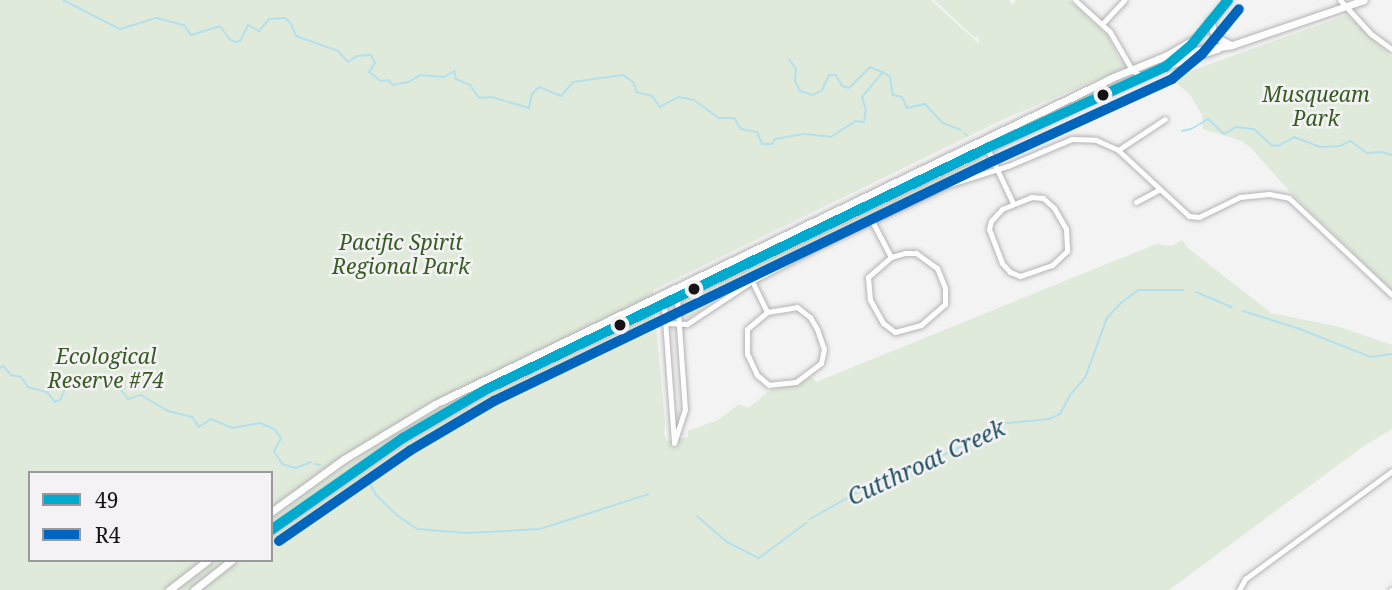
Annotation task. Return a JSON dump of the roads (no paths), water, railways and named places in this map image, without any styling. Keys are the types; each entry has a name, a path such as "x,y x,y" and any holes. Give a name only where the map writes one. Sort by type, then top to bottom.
{"main road":[{"path":"1165,66 1180,55 1228,0"},
{"path":"273,529 354,471 455,407 664,303 1165,66 1232,45 1344,3 1364,0"},
{"path":"1210,20 1215,37 1232,45"},
{"path":"273,511 344,459 435,404 982,139 1165,56 1193,40"},
{"path":"1165,56 1218,49"},
{"path":"169,590 205,562"},
{"path":"194,590 229,562"}],"street":[{"path":"1075,0 1115,38 1132,70 1142,76"},
{"path":"1102,24 1124,0"},
{"path":"1344,3 1371,34 1392,49"},
{"path":"1118,150 1165,120"},
{"path":"982,139 1013,203"},
{"path":"666,323 687,324 752,281 947,185 997,170 1072,139 1097,140 1118,150 1189,216 1199,217 1224,203 1248,195 1269,194 1289,198 1392,295"},
{"path":"1136,202 1160,190"},
{"path":"1031,197 1043,198 1061,218 1066,229 1068,251 1052,265 1020,276 1010,272 1002,263 989,229 996,215 1013,203 1031,197"},
{"path":"872,220 891,257"},
{"path":"916,253 928,259 937,268 945,288 945,304 935,317 908,331 895,332 883,323 870,300 868,277 891,257 916,253"},
{"path":"752,281 767,312"},
{"path":"663,293 674,443 685,410 677,297"},
{"path":"797,307 810,317 817,329 824,349 821,363 796,382 769,386 757,375 747,354 747,328 767,312 797,307"},
{"path":"1239,590 1245,579 1392,471"}],"waterway":[{"path":"63,0 120,29 157,18 184,25 191,35 220,26 230,40 236,42 240,41 248,25 259,31 269,19 285,18 296,36 338,51 348,62 357,56 371,55 375,63 369,72 381,81 388,80 393,85 409,82 420,75 444,77 454,71 456,79 470,85 479,98 492,97 505,101"},
{"path":"789,59 796,69 795,81 800,91 813,95 822,90 829,75 836,75 842,86 849,88 870,67 882,72"},
{"path":"508,102 529,108 532,94 539,87 561,96 573,82 623,75 633,82 637,92 652,96 660,107 678,97 694,100 719,118 734,118 741,129 757,132 762,144 772,144 775,139 804,134 831,137 856,121 864,122 866,110 862,97 883,72 890,77 893,95 902,97 907,108 925,104 943,123 961,130"},
{"path":"1182,131 1208,119 1224,134 1236,127 1254,129 1271,145 1278,146 1294,137 1320,147 1340,146 1350,141 1367,153 1382,152 1392,155"},
{"name":"Cutthroat Creek","path":"810,519 856,493 963,446 997,424 1049,419 1060,414 1070,395 1085,378 1107,318 1121,303 1138,290 1183,290"},
{"name":"Cutthroat Creek","path":"1196,292 1232,307"},
{"name":"Cutthroat Creek","path":"1243,311 1297,328 1371,357 1392,354"},
{"name":"Cutthroat Creek","path":"0,368 3,366 11,375 21,377 28,387 47,392 55,402 61,399 67,383 87,384 102,378 121,390 128,399 141,395 168,411 192,417 199,427 211,419 232,428 260,423 274,429 281,438 274,451 282,464 296,468 311,462"},
{"name":"Cutthroat Creek","path":"315,464 320,465"},
{"name":"Cutthroat Creek","path":"360,478 370,484 376,495 398,516 417,529 467,533 540,529 649,494"},
{"name":"Cutthroat Creek","path":"697,516 727,542 759,558 806,523"}],"park label":[{"name":"Musqueam Park","path":"1316,106"},
{"name":"Pacific Spirit Regional Park","path":"401,254"},
{"name":"Ecological Reserve #74","path":"106,368"}]}
